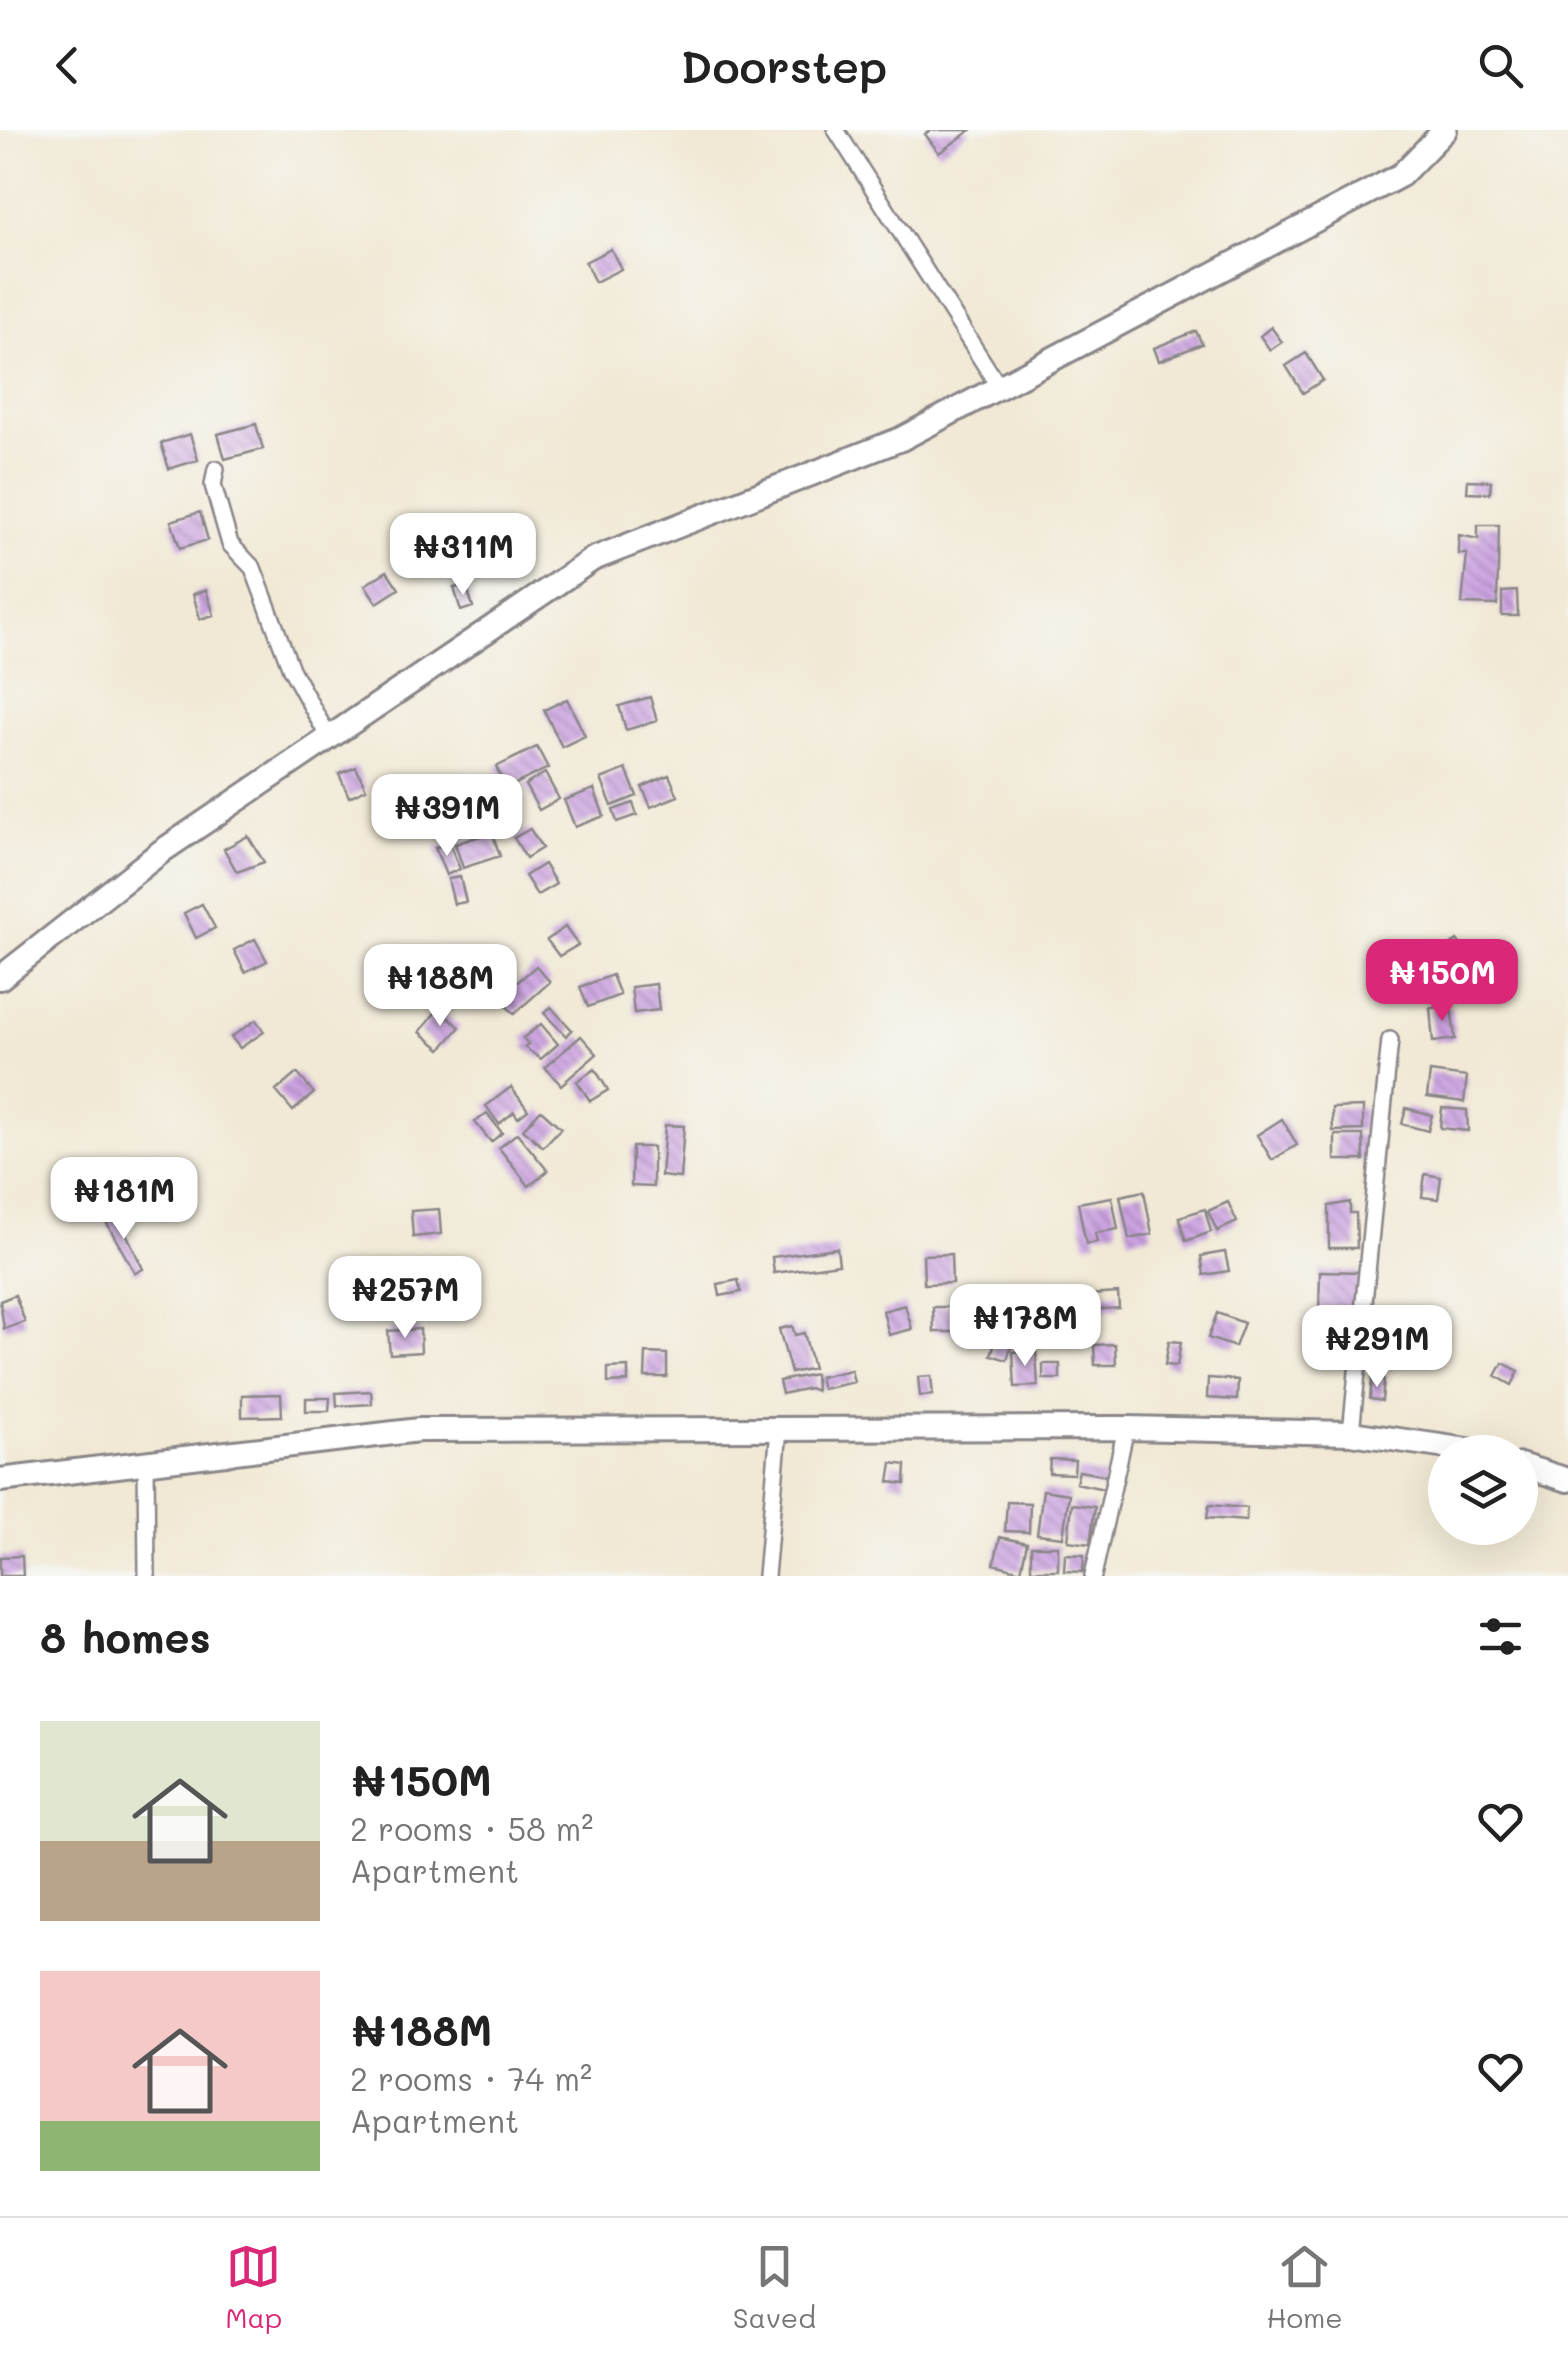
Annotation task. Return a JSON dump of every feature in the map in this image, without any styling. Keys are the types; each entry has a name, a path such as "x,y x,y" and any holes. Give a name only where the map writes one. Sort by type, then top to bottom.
{"main road":[{"path":"0,978 162,852 593,559 902,439 1401,174 1446,130"},
{"path":"0,1480 419,1430 1126,1428 1351,1433 1428,1444"},
{"path":"1538,1471 1568,1480"}],"street":[{"path":"836,130 999,387"},
{"path":"216,469 213,485 230,544 253,568 291,669 329,738"},
{"path":"1351,1433 1390,1040"},
{"path":"766,1576 778,1428"},
{"path":"1093,1576 1126,1428"},
{"path":"146,1461 147,1576"}],"building":[{"path":"931,130 971,130 939,153 925,134"},
{"path":"611,249 621,269 595,282 585,262"},
{"path":"1271,327 1282,342 1270,350 1260,336"},
{"path":"1196,331 1202,344 1159,361 1154,348"},
{"path":"1306,353 1323,380 1303,393 1286,366"},
{"path":"256,424 263,449 225,459 218,434"},
{"path":"190,434 198,460 169,469 161,443"},
{"path":"1468,480 1491,481 1490,493 1467,492"},
{"path":"200,512 208,540 180,548 171,521"},
{"path":"1478,525 1499,525 1497,605 1462,604 1467,554 1459,554 1459,535 1478,539"},
{"path":"387,571 399,589 377,603 365,585"},
{"path":"466,585 473,607 461,611 454,588"},
{"path":"206,590 214,615 200,619 193,594"},
{"path":"1517,591 1518,616 1502,616 1502,592"},
{"path":"650,697 657,721 626,730 619,706"},
{"path":"567,699 585,736 562,747 544,710"},
{"path":"537,747 548,768 507,788 496,767"},
{"path":"356,767 366,789 349,797 339,774"},
{"path":"626,769 637,796 612,806 601,779"},
{"path":"545,773 559,799 539,810 525,785"},
{"path":"669,775 678,796 651,807 642,787"},
{"path":"594,789 604,816 575,827 564,800"},
{"path":"633,803 637,815 617,822 613,810"},
{"path":"474,807 481,827 458,835 452,814"},
{"path":"530,829 542,848 526,858 514,838"},
{"path":"492,832 500,856 463,868 455,844"},
{"path":"248,836 264,862 237,872 224,849"},
{"path":"449,842 460,869 446,875 435,848"},
{"path":"544,864 556,884 537,895 525,876"},
{"path":"460,877 466,902 454,904 448,879"},
{"path":"202,904 215,928 196,938 184,913"},
{"path":"565,927 578,945 559,956 547,940"},
{"path":"255,939 267,961 245,972 234,950"},
{"path":"1457,940 1467,953 1441,974 1431,961"},
{"path":"536,966 550,982 514,1014 499,998"},
{"path":"612,975 620,995 588,1007 580,987"},
{"path":"656,984 659,1010 634,1013 631,987"},
{"path":"1451,1006 1455,1039 1433,1042 1430,1008"},
{"path":"551,1007 572,1030 566,1036 544,1013"},
{"path":"438,1009 460,1027 441,1049 420,1032"},
{"path":"256,1020 264,1032 240,1048 231,1037"},
{"path":"541,1024 558,1044 541,1059 524,1047 528,1044 523,1038"},
{"path":"581,1036 597,1054 561,1085 545,1067"},
{"path":"595,1069 608,1090 590,1101 577,1081"},
{"path":"1430,1072 1467,1077 1464,1102 1427,1097"},
{"path":"297,1073 314,1093 293,1111 276,1091"},
{"path":"511,1087 528,1110 518,1118 514,1112 499,1124 486,1106"},
{"path":"1363,1107 1363,1130 1333,1131 1332,1108"},
{"path":"1406,1108 1432,1115 1428,1131 1402,1124"},
{"path":"1442,1108 1467,1110 1468,1131 1440,1128"},
{"path":"541,1110 561,1128 543,1147 523,1129"},
{"path":"487,1113 502,1133 491,1142 475,1122"},
{"path":"1282,1119 1297,1145 1272,1160 1257,1135"},
{"path":"665,1125 684,1126 680,1178 661,1176"},
{"path":"517,1133 548,1171 529,1186 499,1148"},
{"path":"1335,1135 1363,1135 1364,1160 1335,1160"},
{"path":"632,1147 653,1147 653,1187 631,1186"},
{"path":"1425,1174 1441,1177 1438,1199 1422,1197"},
{"path":"1144,1191 1152,1234 1129,1239 1120,1196"},
{"path":"1112,1197 1118,1229 1095,1233 1097,1242 1086,1244 1078,1203"},
{"path":"1228,1202 1237,1222 1217,1231 1208,1211"},
{"path":"1350,1202 1350,1213 1356,1213 1357,1248 1329,1248 1329,1206"},
{"path":"439,1209 441,1234 413,1237 411,1211"},
{"path":"1205,1209 1211,1232 1186,1241 1179,1217"},
{"path":"117,1214 143,1269 135,1273 105,1220"},
{"path":"837,1248 839,1264 774,1273 772,1257"},
{"path":"1225,1252 1229,1271 1204,1275 1201,1256"},
{"path":"951,1254 952,1283 924,1284 923,1255"},
{"path":"1320,1271 1360,1272 1358,1318 1319,1317"},
{"path":"738,1280 741,1292 720,1296 718,1284"},
{"path":"1118,1293 1119,1308 1089,1310 1088,1295"},
{"path":"15,1295 25,1322 4,1329 0,1301"},
{"path":"1011,1296 1030,1297 1029,1316 1010,1316"},
{"path":"905,1305 912,1329 889,1335 883,1311"},
{"path":"933,1307 961,1307 961,1332 934,1332"},
{"path":"1217,1313 1244,1323 1235,1347 1208,1338"},
{"path":"1381,1315 1404,1317 1403,1335 1379,1332"},
{"path":"792,1326 795,1335 804,1333 813,1368 791,1373 779,1329"},
{"path":"420,1329 421,1352 390,1354 388,1331"},
{"path":"997,1336 1013,1341 1007,1360 991,1355"},
{"path":"1169,1341 1181,1342 1177,1366 1165,1365"},
{"path":"1115,1344 1116,1365 1095,1365 1094,1345"},
{"path":"1036,1351 1038,1386 1015,1387 1013,1352"},
{"path":"646,1353 667,1354 667,1377 645,1377"},
{"path":"1503,1363 1519,1371 1512,1385 1496,1376"},
{"path":"1043,1364 1060,1364 1060,1379 1043,1379"},
{"path":"628,1367 628,1382 608,1383 608,1368"},
{"path":"851,1370 854,1382 822,1389 819,1377"},
{"path":"815,1374 816,1391 809,1388 782,1394 779,1381"},
{"path":"931,1376 933,1395 920,1396 918,1377"},
{"path":"1208,1378 1238,1380 1237,1400 1207,1398"},
{"path":"1372,1379 1384,1380 1382,1401 1370,1399"},
{"path":"371,1391 372,1404 337,1406 336,1393"},
{"path":"281,1394 282,1416 242,1417 242,1395"},
{"path":"306,1398 330,1398 329,1411 306,1411"},
{"path":"1050,1459 1075,1460 1074,1474 1049,1473"},
{"path":"892,1463 906,1465 905,1484 889,1482"},
{"path":"1079,1471 1107,1476 1104,1489 1076,1483"},
{"path":"1043,1490 1069,1494 1063,1537 1037,1534"},
{"path":"1007,1502 1030,1503 1029,1532 1005,1531"},
{"path":"1072,1504 1095,1507 1090,1544 1068,1541"},
{"path":"1209,1505 1247,1508 1246,1521 1207,1518"},
{"path":"1000,1537 1027,1543 1021,1571 994,1564"},
{"path":"1031,1546 1058,1546 1058,1570 1031,1570"},
{"path":"1065,1554 1084,1555 1083,1572 1064,1571"},
{"path":"22,1556 23,1576 0,1576 0,1557"}]}
